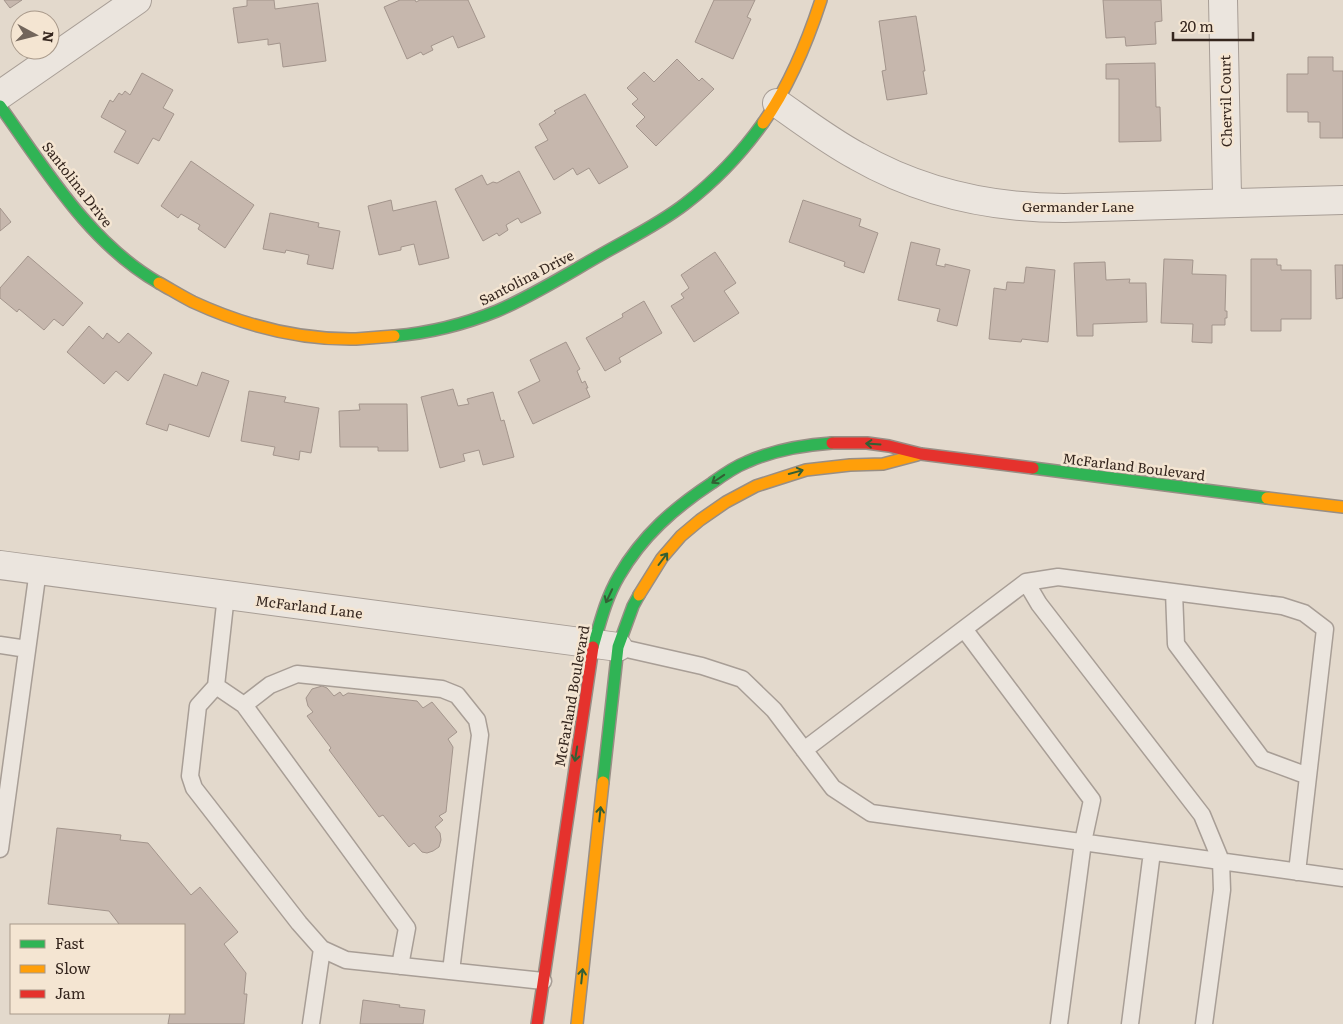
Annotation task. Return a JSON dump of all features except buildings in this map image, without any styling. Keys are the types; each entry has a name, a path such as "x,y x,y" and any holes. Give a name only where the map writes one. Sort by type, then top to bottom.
{"street":[{"path":"0,95 137,0"},
{"name":"Santolina Drive","path":"0,106 59,189 84,219 110,246 139,270 181,296 204,308 242,322 299,335 348,339 397,337 434,331 459,324 527,297 652,225 686,203 706,186 755,136 777,103 805,48 821,0"},
{"name":"Chervil Court","path":"1223,0 1228,203"},
{"name":"Germander Lane","path":"777,103 858,157 904,179 940,192 966,198 1040,208 1343,200"},
{"name":"McFarland Boulevard","path":"577,1024 606,645 600,619 619,576 638,546 651,530 681,504 729,471 746,462 781,451 811,445 837,443 877,444 921,454 1343,508"},
{"name":"McFarland Boulevard","path":"537,1024 575,761 606,645 633,606 662,558 700,520 726,502 756,486 806,470 850,465 883,464 921,454"},
{"name":"McFarland Lane","path":"0,565 606,645"}],"lane":[{"path":"0,849 38,570"},
{"path":"804,750 1026,582 1058,578 1282,606 1304,613 1326,629 1298,872"},
{"path":"1026,582 1039,604 1202,815 1221,861 1222,890 1204,1024"},
{"path":"1174,592 1176,644 1262,759 1308,776"},
{"path":"226,595 216,686 198,706 190,776 194,788 299,923 322,949 346,960 543,981"},
{"path":"964,629 1092,800 1083,842 1059,1024"},
{"path":"0,645 27,649"},
{"path":"606,645 702,666 742,679 774,710 833,788 871,812 1343,878"},
{"path":"244,705 270,685 297,674 442,689 457,695 477,720 480,735 451,971"},
{"path":"216,686 244,705 407,928 400,966"},
{"path":"1130,1024 1152,852"},
{"path":"311,1024 322,949"}],"traffic: fast":[{"path":"0,106 70,204 111,247 134,267 159,283"},
{"path":"394,336 447,327 497,311 642,232 675,212 707,186 737,156 763,123"},
{"path":"593,647 614,584 638,548 672,513 720,477 742,464 768,454 789,449 832,443"},
{"path":"1033,468 1267,498"},
{"path":"603,782 618,647 639,595"}],"traffic: slow":[{"path":"763,123 773,109 797,63 821,0"},
{"path":"159,283 193,302 232,318 293,334 335,339 394,336"},
{"path":"639,595 662,558 681,536 726,502 756,486 806,470 850,465 883,464 917,455"},
{"path":"1267,498 1343,507"},
{"path":"577,1024 603,782"}],"traffic: jam":[{"path":"832,443 867,443 921,454 1033,468"},
{"path":"537,1024 593,647"}]}
